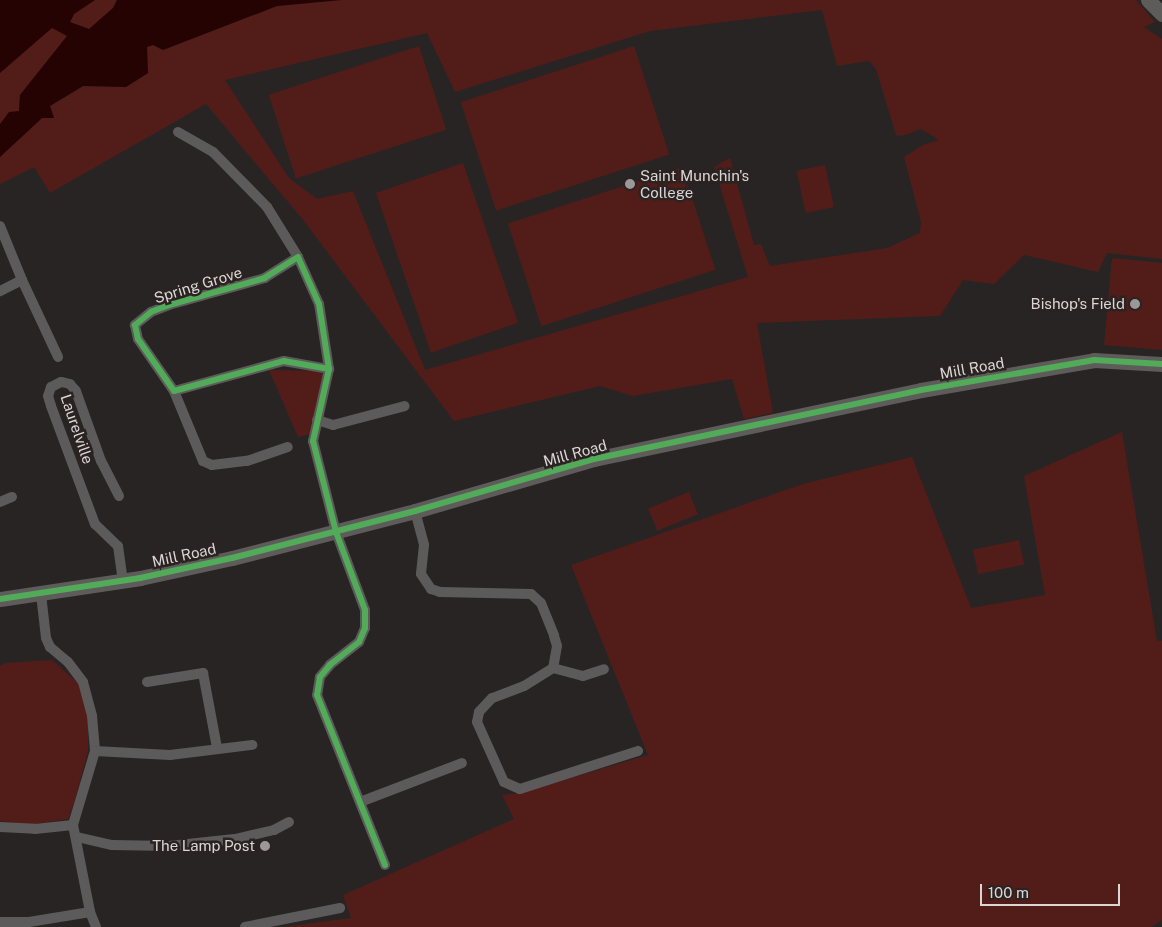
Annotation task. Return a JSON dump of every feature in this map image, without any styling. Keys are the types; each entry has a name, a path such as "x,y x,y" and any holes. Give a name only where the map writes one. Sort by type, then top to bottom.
{"street":[{"path":"1148,0 1162,14"},
{"path":"178,132 213,152 267,207 298,257 319,304 329,369 312,440 336,532 365,610 365,628 359,642 330,665 320,677 317,695 385,865"},
{"path":"0,226 22,280 58,357"},
{"name":"Spring Grove","path":"174,391 138,339 135,325 151,312 169,305 265,278 298,257"},
{"path":"0,291 22,280"},
{"name":"Mill Road","path":"0,599 123,580 232,558 415,511 594,459 921,390 1094,360 1162,364"},
{"path":"288,447 247,460 212,465 203,461 174,391 284,361 329,369"},
{"name":"Laurelville","path":"119,496 100,461 76,391 70,384 61,382 52,387 48,396 51,406 96,524 118,546 123,580"},
{"path":"317,420 334,425 405,406"},
{"path":"0,502 12,497"},
{"path":"415,511 424,545 421,574 424,582 440,592 525,592 537,597 557,646 552,668 524,686 492,698 480,712 478,722 504,782 520,789 638,751"},
{"path":"42,594 46,638 50,647 68,662 83,682 92,716 95,751 73,825 78,837 90,912 96,927"},
{"path":"552,668 582,676 604,669"},
{"path":"147,682 203,673 217,748"},
{"path":"95,751 170,755 252,745"},
{"path":"360,802 462,762"},
{"path":"78,837 112,845 169,846 235,840 274,830 289,822"},
{"path":"0,827 35,829 73,825"},
{"path":"245,927 340,908"},
{"path":"0,922 29,922 90,912"}],"shaded area":[{"path":"0,0 95,0 74,14 70,22 89,29 113,8 117,0 341,0 277,6 163,50 153,45 147,47 148,73 126,87 83,86 50,106 54,118 42,118 0,157 0,124 9,112 19,111 20,95 67,36 52,28 0,73"},
{"path":"95,0 117,0 113,8 90,29 70,23 74,14"},
{"path":"341,0 1136,0 1155,22 1144,27 1162,39 1162,259 1107,253 1098,272 1024,255 994,284 963,280 940,316 757,323 773,413 744,419 732,379 633,396 600,386 454,421 304,221 206,104 50,193 34,167 0,184 0,157 42,118 54,118 50,106 84,86 126,87 148,73 147,47 153,45 163,50 277,6","holes":["822,10 837,66 869,61 876,69 896,135 902,136 921,129 939,140 923,145 904,157 921,222 920,233 887,248 770,266 761,244 754,245 730,158 714,167 748,277 425,370 353,191 317,199 289,178 225,80 427,33 455,92 650,31"]},
{"path":"52,27 67,36 20,95 19,112 0,124 0,73"},
{"path":"419,46 446,130 296,179 269,95"},
{"path":"634,46 669,154 496,211 461,102"},
{"path":"463,163 518,323 431,353 376,193"},
{"path":"825,165 834,207 806,213 797,171"},
{"path":"682,167 715,270 541,326 508,224"},
{"name":"Bishop's Field","path":"1112,258 1162,263 1162,350 1104,345"},
{"path":"269,370 316,371 323,374 310,434 298,437"},
{"path":"1122,432 1157,641 1162,641 1162,920 1151,927 283,927 351,918 343,895 514,819 502,795 520,793 648,755 571,565 803,484 912,457 971,608 1045,595 1024,476"},
{"path":"689,492 698,514 657,531 648,508"},
{"path":"1019,540 1024,564 978,574 973,550"},
{"path":"52,660 80,685 88,717 88,751 75,800 68,819 29,825 0,821 0,666 6,663"}],"cycle path":[{"path":"329,369 319,304 298,257 265,278 169,305 151,312 135,325 138,339 174,391 284,361 329,369 313,441 336,532 365,610 365,628 359,642 330,665 320,677 317,695 385,865"},
{"path":"0,599 140,578 232,558 415,511 594,459 921,390 1094,360 1162,364"}],"place":[{"name":"Saint Munchin's College","path":"630,184"},
{"name":"Bishop's Field","path":"1135,304"},
{"name":"The Lamp Post","path":"265,846"}]}
